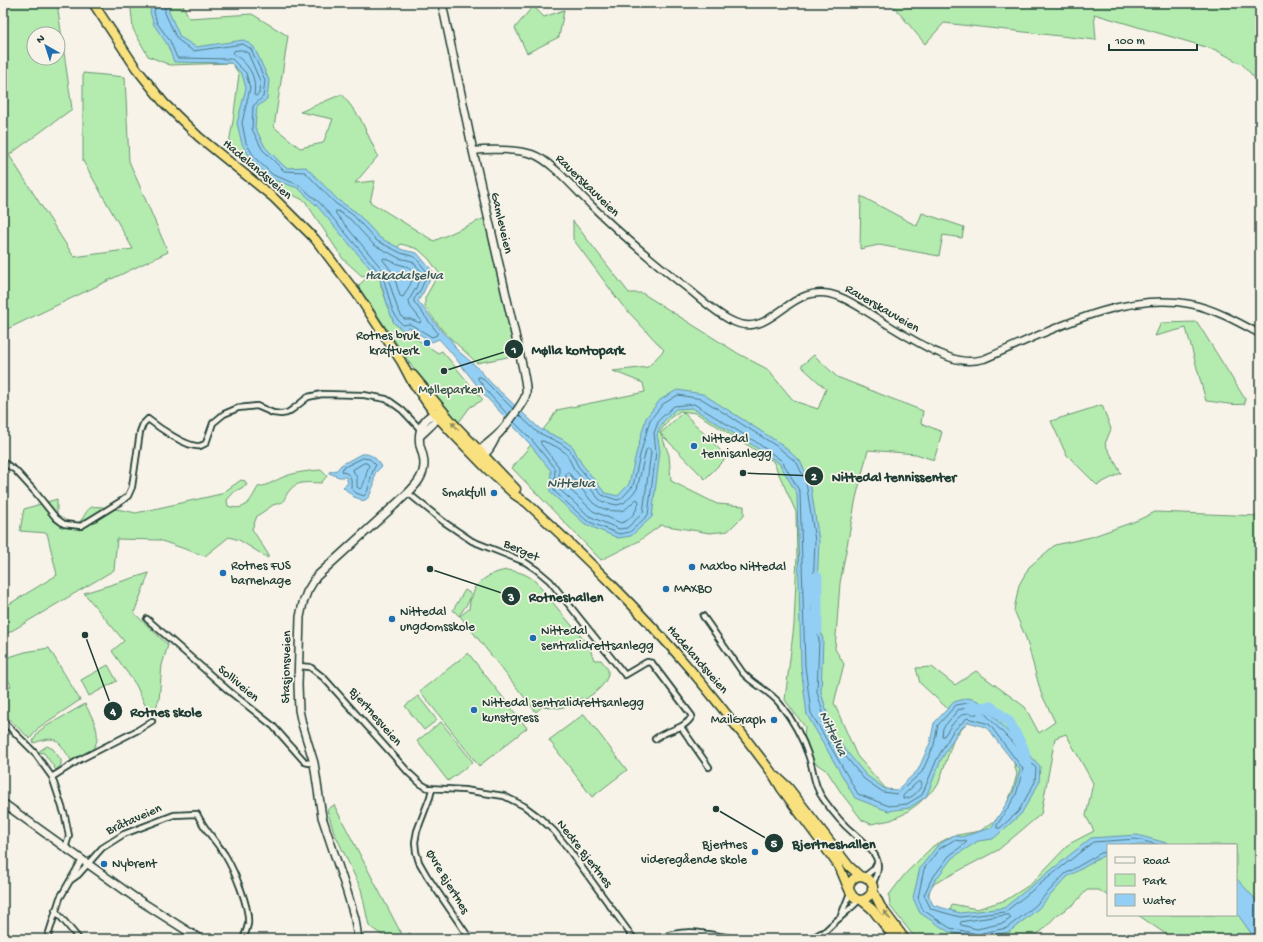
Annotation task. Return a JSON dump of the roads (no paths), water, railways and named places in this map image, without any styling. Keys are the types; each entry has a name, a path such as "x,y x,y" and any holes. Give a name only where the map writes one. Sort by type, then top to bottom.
{"highway":[{"name":"Hadelandsveien","path":"93,3 136,68 168,106 206,143 274,198 315,240 350,284 401,361 439,414 518,491 527,503 597,569 659,634 712,696 772,773 781,788 838,865 849,890"},
{"name":"Hadelandsveien","path":"772,773 788,786 845,861 862,876"},
{"path":"895,939 872,909 860,900 853,897 849,890 850,883 853,879 862,876 870,880 881,907 905,939"},
{"path":"860,900 866,899 870,896 872,887"}],"main road":[{"name":"Gamleveien","path":"442,3 472,151 523,369 526,391 524,399 495,438 491,447 480,455"},
{"path":"421,433 424,421 439,414"},
{"name":"Stasjonsveien","path":"358,939 347,892 322,818 314,763 299,710 298,666 300,617 309,587 327,566 408,493 419,480 424,468 424,458 420,445 421,433"},
{"path":"3,803 188,936 200,939"}],"street":[{"name":"Rauerskauveien","path":"472,151 489,150 525,152 540,157 657,265 720,314 741,325 750,326 759,324 768,320 804,295 822,292 849,301 920,344 945,356 960,360 984,359 1098,312 1148,302 1173,302 1198,306 1233,319 1260,334"},
{"path":"3,462 15,470 56,518 64,524 81,526 128,496 132,487 140,432 143,424 148,419 175,438 200,446 206,443 213,423 224,414 238,408 257,406 274,413 281,414 287,413 301,401 312,395 364,395 381,398 391,402 421,433"},
{"name":"Berget","path":"408,493 444,522 472,541 525,562 546,577 625,675 647,662 652,663 692,716 687,723 681,727"},
{"path":"703,616 743,672 751,680 772,695 784,710 792,722 807,752 816,784 823,799 846,827 873,851 876,856 877,875 872,887"},
{"name":"Solliveien","path":"147,619 202,668 273,726 305,762 314,763"},
{"name":"Bjertnesveien","path":"298,666 310,667 322,676 413,777 424,786 432,788"},
{"path":"3,721 34,752 52,777 65,816 69,836 65,848"},
{"path":"52,777 79,760 138,730 152,721"},
{"path":"655,739 660,735 681,727 709,767"},
{"name":"Øvre Bjertnes","path":"432,788 415,842 416,852 419,862 427,876 470,939"},
{"name":"Nedre Bjertnes","path":"432,788 464,790 504,796 520,804 540,818 560,838 634,939"},
{"name":"Bråtaveien","path":"47,939 60,898 71,880 78,875 85,862 107,844 124,834 174,814 197,814 205,828 224,854 236,878 248,916 248,925 243,939"},
{"path":"862,876 872,870 877,863"},
{"path":"840,918 849,890"},
{"path":"818,939 860,900"},
{"path":"55,910 79,939"},
{"path":"660,939 676,933 687,932 737,939"},
{"path":"810,939 823,933"}],"water":[{"name":"Nittelva","path":"153,3 169,3 169,12 180,37 196,47 244,40 254,47 269,80 267,99 257,107 255,127 265,147 286,168 306,167 338,200 356,212 380,238 403,250 417,253 433,272 418,301 443,333 451,340 456,349 477,367 491,383 540,429 562,439 573,447 581,463 605,493 618,496 629,484 646,418 660,400 677,390 703,394 781,444 800,461 810,481 819,541 816,611 823,640 821,692 834,736 866,775 885,789 897,790 918,770 930,743 934,723 954,702 968,698 979,701 1040,766 1039,783 1021,814 993,839 978,841 952,858 934,882 928,894 933,905 960,913 1004,908 1091,838 1137,835 1170,844 1107,844 1107,856 1103,856 1067,877 1038,909 1009,932 977,938 949,932 920,913 913,898 920,868 937,846 954,835 961,837 991,828 1013,793 1020,770 986,727 968,722 957,733 941,760 926,797 909,808 888,811 855,798 807,715 801,667 797,494 779,463 692,408 676,409 663,422 657,434 660,451 652,517 631,536 618,538 585,524 550,492 551,471 529,443 487,398 439,339 432,342 408,327 404,331 394,323 380,280 317,206 298,188 271,179 252,160 242,144 237,123 246,88 242,74 231,63 174,62 167,44 154,25 150,12"},
{"path":"361,454 368,454 373,457 378,461 381,467 375,473 374,485 370,495 367,499 362,501 354,497 343,487 348,483 346,477 339,477 329,473 337,470 341,465"},
{"path":"1237,879 1260,904 1260,939 1253,939 1253,936 1237,913"}],"waterway":[{"name":"Nittelva","path":"817,577 817,630"},
{"name":"Nittelva","path":"970,708 991,707 1009,722 1023,748 1027,762"}],"place":[{"name":"Rotnes bruk kraftverk","path":"427,343"},
{"name":"Mølla kontopark","path":"444,371"},
{"name":"Nittedal tennisanlegg","path":"694,446"},
{"name":"Nittedal tennissenter","path":"743,473"},
{"name":"Smakfull","path":"494,493"},
{"name":"Maxbo Nittedal","path":"692,567"},
{"name":"Rotneshallen","path":"430,569"},
{"name":"Rotnes FUS barnehage","path":"223,573"},
{"name":"MAXBO","path":"666,589"},
{"name":"Nittedal ungdomsskole","path":"392,619"},
{"name":"Rotnes skole","path":"85,635"},
{"name":"Nittedal sentralidrettsanlegg","path":"533,638"},
{"name":"Nittedal sentralidrettsanlegg kunstgress","path":"474,710"},
{"name":"MailGraph","path":"774,720"},
{"name":"Bjertneshallen","path":"716,809"},
{"name":"Bjertnes videregående skole","path":"755,852"},
{"name":"Nybrent","path":"104,864"}],"water label":[{"name":"Hakadalselva","path":"404,276"}],"park label":[{"name":"Mølleparken","path":"451,390"}]}
